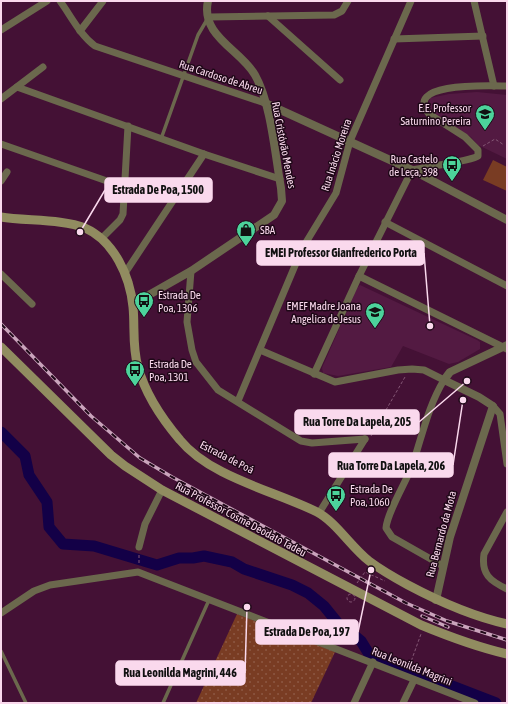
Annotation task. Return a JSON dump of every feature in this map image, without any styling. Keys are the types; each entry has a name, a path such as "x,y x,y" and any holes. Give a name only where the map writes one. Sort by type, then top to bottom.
{"main road":[{"name":"Estrada de Poá","path":"1,217 84,227 102,238 114,253 125,273 133,304 134,352 141,377 169,425 190,452 201,460 228,474 319,513 369,562 436,600 461,611 507,624"},
{"name":"Rua Professor Cosme Deodato Tadeu","path":"1,347 111,455 124,466 162,490 423,626 453,640 507,654"}],"street":[{"path":"1,30 47,1"},
{"name":"Rua Cardoso de Abreu","path":"60,1 87,40 96,46 265,103 412,170 507,220"},
{"path":"80,31 102,1"},
{"name":"Rua Cristóvão Mendes","path":"133,304 191,271 274,215 282,200 280,179 265,103 256,75 249,65 219,38 212,28 209,17 208,1"},
{"path":"209,17 334,15 342,11 348,1"},
{"name":"Rua Inácio Moreira","path":"238,401 302,249 336,193 350,141 411,1"},
{"path":"474,1 494,86"},
{"path":"268,16 340,80"},
{"path":"394,39 483,36"},
{"path":"1,99 43,67"},
{"path":"314,374 359,276 412,170 430,165 475,159 478,153 477,149 465,137 429,114 425,110 424,102 432,92 449,88 507,86"},
{"path":"17,87 161,139 280,179"},
{"path":"102,238 120,220 123,214 128,126"},
{"path":"1,144 124,187"},
{"path":"125,273 204,154"},
{"path":"1,181 7,172"},
{"path":"385,222 507,286"},
{"path":"191,271 187,322 192,350 196,362 214,387 302,441 312,443 365,439"},
{"path":"1,274 32,304"},
{"path":"359,276 506,347"},
{"path":"442,566 392,537 386,528 388,516 412,465 433,402 444,380 450,372 506,347"},
{"path":"260,350 335,382 409,369 424,370 479,397 493,406 500,414 507,464"},
{"name":"Rua Bernardo da Mota","path":"436,600 442,566 472,466 493,406"},
{"path":"319,513 365,439"},
{"path":"139,550 145,524 162,490"},
{"path":"507,512 484,554 483,561 486,574 490,580 507,589"},
{"path":"1,613 34,591 50,585 139,570"},
{"name":"Rua Leonilda Magrini","path":"139,570 475,703"},
{"path":"354,703 373,662"},
{"path":"403,703 414,680"}],"lane":[{"path":"161,139 198,35 203,24 209,17"},
{"path":"163,703 209,598"},
{"path":"1,651 26,703"}],"path":[{"path":"477,149 495,139 504,145"},
{"path":"365,439 372,435 409,369"},
{"path":"139,550 139,570"},
{"path":"351,594 354,596 355,601 348,601 348,596 351,594"},
{"path":"409,666 423,626"}],"shaded area":[{"name":"E.E. Professor Saturnino Pereira","path":"477,92 507,95 507,159 478,145 471,137 437,116 428,108 430,98 449,94"},
{"path":"493,160 507,167 507,191 483,180"},
{"name":"EMEF Madre Joana Angelica de Jesus","path":"360,285 477,340 480,342 480,349 458,362 449,364 403,346 391,367 338,376 323,373 322,368 357,288"},
{"path":"237,614 335,652 311,703 196,703"}],"waterway":[{"path":"1,432 25,456 29,475 47,502 49,527 63,544 94,546 157,565 179,558 204,556 232,562 244,569 292,585 308,593 324,606 341,627 349,631 361,641 369,654 496,703"}],"railway":[{"path":"1,324 91,416 140,458 172,477 406,603 447,621 507,640"},
{"path":"422,616 448,627"}],"place":[{"name":"E.E. Professor Saturnino Pereira","path":"485,131"},
{"name":"Rua Castelo de Leça, 398","path":"452,182"},
{"name":"Estrada De Poa, 1500","path":"80,232"},
{"name":"SBA","path":"246,247"},
{"name":"Estrada De Poa, 1306","path":"144,318"},
{"name":"EMEI Professor Gianfrederico Porta","path":"430,326"},
{"name":"EMEF Madre Joana Angelica de Jesus","path":"375,329"},
{"name":"Rua Torre Da Lapela, 205","path":"467,381"},
{"name":"Estrada De Poa, 1301","path":"135,387"},
{"name":"Rua Torre Da Lapela, 206","path":"463,400"},
{"name":"Estrada De Poa, 1060","path":"336,512"},
{"name":"Estrada De Poa, 197","path":"371,570"},
{"name":"Rua Leonilda Magrini, 446","path":"247,607"}]}
